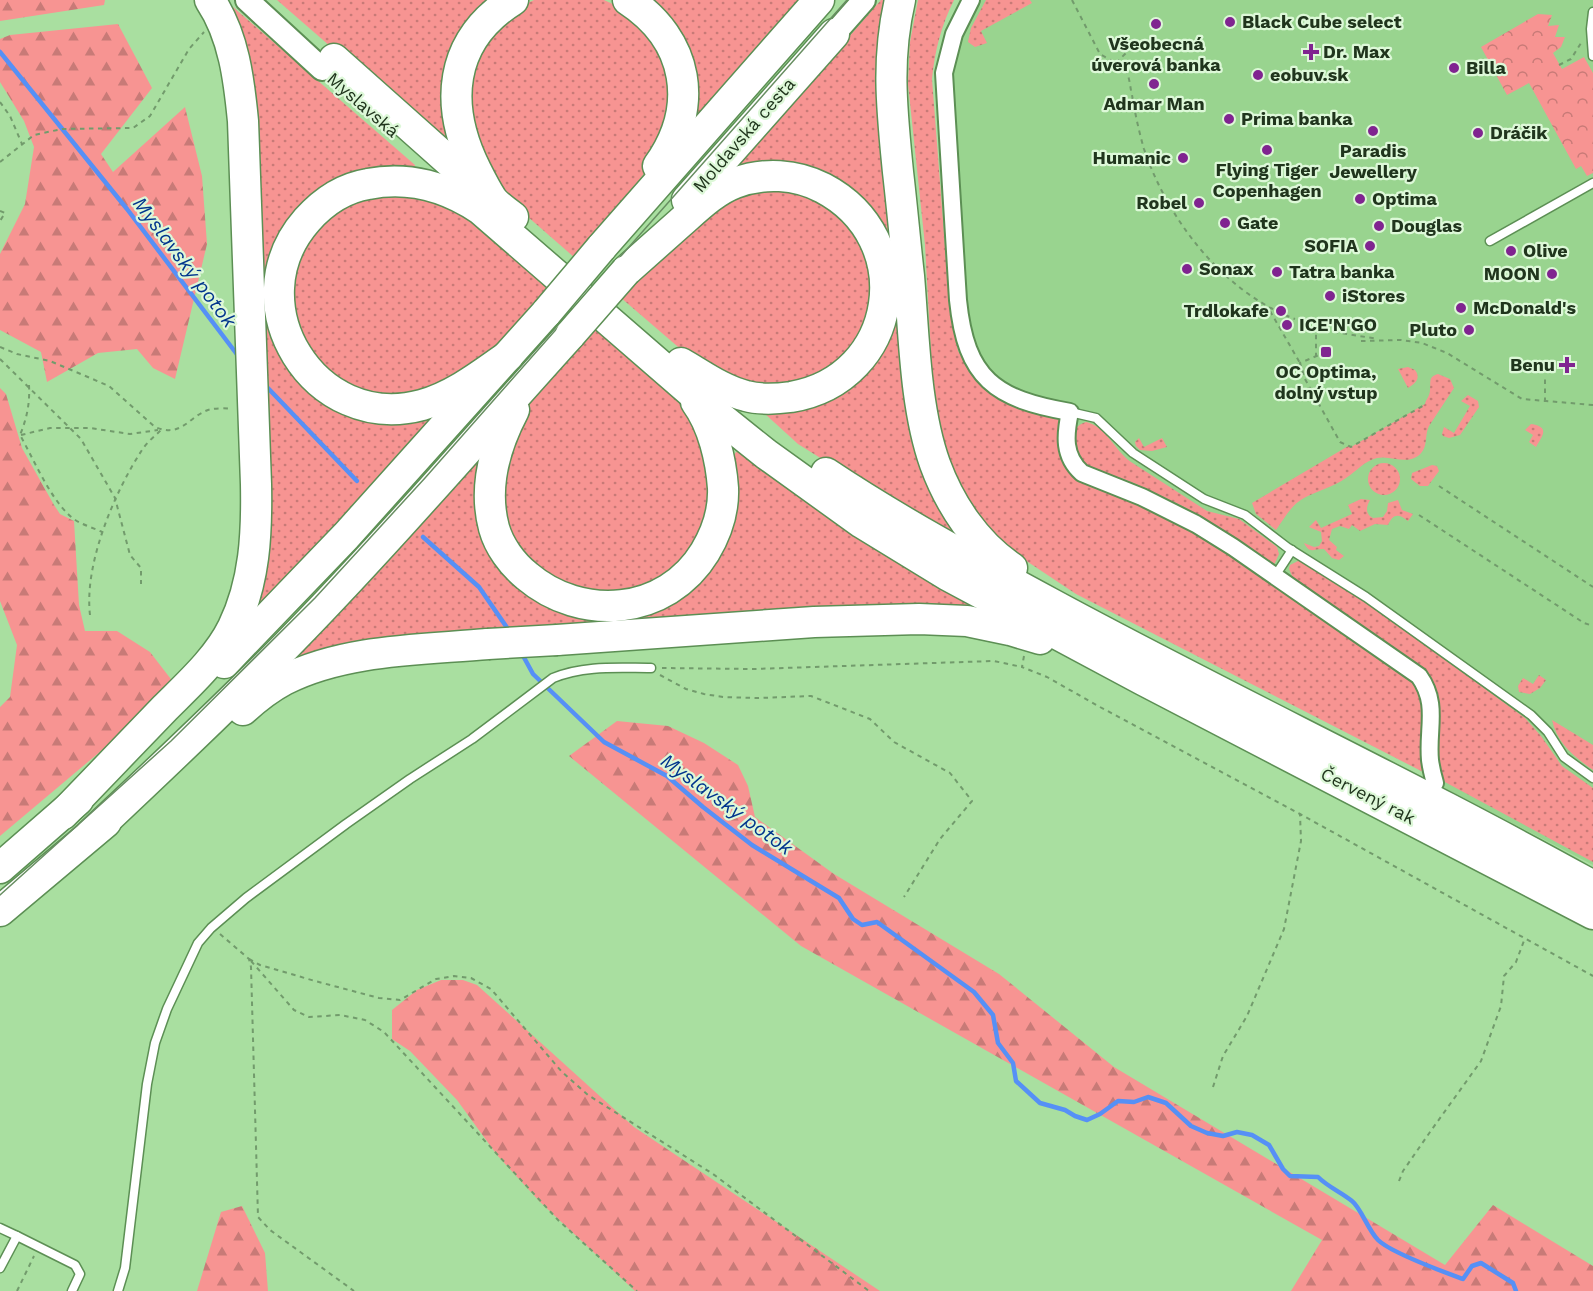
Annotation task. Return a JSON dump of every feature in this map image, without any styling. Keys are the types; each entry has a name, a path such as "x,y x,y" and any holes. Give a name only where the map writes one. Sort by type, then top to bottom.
{"highway":[{"path":"486,204 461,137 456,88 462,63 477,33 490,18 513,0"},
{"path":"0,868 63,814 182,704 259,628 346,536 508,356 601,248 667,154 679,126 683,105 682,77 673,49 656,22 628,0"},
{"name":"Moldavská cesta","path":"601,248 819,0"},
{"path":"900,0 890,54 892,108 922,402 930,449 949,495 967,525 995,556 1031,581 1088,614 1148,669"},
{"path":"63,814 220,648 234,626 244,599 254,558 256,496 243,121 232,54 215,7"},
{"name":"Moldavská cesta","path":"626,271 834,34"},
{"name":"Myslavská","path":"328,64 486,204"},
{"path":"91,834 194,737 371,556 626,271 714,194 734,183 756,177 794,177 820,186 857,212 874,237 881,254 885,296 880,320 870,344 863,355 844,373 831,383 801,395 756,398 677,369"},
{"path":"508,356 458,390 430,402 408,408 368,406 332,391 311,375 285,335 280,310 280,276 292,241 312,214 324,203 359,185 378,182 413,183 486,204 677,369 858,495 1148,669"},
{"path":"532,377 496,450 490,495 494,530 510,560 535,583 567,601 615,607 647,598 676,584 700,560 719,526 722,510 722,481 714,442 700,406 677,369"},
{"path":"0,911 91,834 176,769 260,696 284,680 326,665 359,658 403,651 888,619 967,621 1027,635 1148,669"},
{"name":"Červený rak","path":"1148,669 1455,813 1593,886"},
{"name":"Červený rak","path":"1148,669 1593,914"},
{"path":"1436,783 1455,813"}],"street":[{"name":"Myslavská","path":"247,0 328,64"},
{"name":"Myslavská","path":"261,0 328,64"},
{"name":"Moldavská cesta","path":"834,34 864,0"},
{"path":"971,0 954,34 944,74 958,300 963,336 977,367 988,381 1020,400 1070,412 1067,453 1082,472 1142,497 1196,524 1419,676 1428,690 1431,703 1430,760 1436,783"}],"lane":[{"path":"1593,12 1591,29 1593,56"},
{"path":"1490,241 1593,183"},
{"path":"1070,412 1096,418 1133,453 1204,499 1245,515 1292,550 1366,597 1532,715 1548,732 1564,757 1593,778"},
{"path":"1275,576 1292,550"},
{"path":"118,1291 125,1268 147,1084 155,1043 167,1009 198,942 246,898 410,779 472,740 554,678 566,672 588,669 651,668"},
{"path":"0,1228 75,1265 80,1274 72,1291"},
{"path":"0,1268 17,1236"}],"path":[{"path":"1072,0 1100,54 1124,69 1130,78 1144,148 1166,198 1190,235 1238,287 1269,308 1295,319"},
{"path":"0,162 34,135 62,129 133,128 150,116 215,7"},
{"path":"1559,65 1571,59 1591,29"},
{"path":"1116,63 1127,52"},
{"path":"0,102 10,116 22,144"},
{"path":"0,211 5,213 0,221"},
{"path":"1269,308 1300,363 1305,380 1340,442 1351,447 1426,404"},
{"path":"1306,322 1316,329 1382,340"},
{"path":"1316,329 1316,356"},
{"path":"1361,341 1401,340 1432,346 1522,399 1593,405"},
{"path":"0,347 17,354 50,361 109,387 161,430"},
{"path":"1300,363 1326,352"},
{"path":"0,359 29,385 81,439 115,498 130,555 141,568 141,584"},
{"path":"1545,379 1545,402"},
{"path":"20,435 30,400 29,385"},
{"path":"20,435 50,428 90,428 130,434 173,430 186,425 208,410 253,403"},
{"path":"90,615 88,596 103,532 115,498 143,448 161,430"},
{"path":"20,435 56,498 69,515 76,521 103,532"},
{"path":"1439,486 1593,587"},
{"path":"1419,515 1584,623 1593,626"},
{"path":"1022,667 1027,635"},
{"path":"651,668 754,669 994,661 1022,667 1047,677 1593,976"},
{"path":"651,668 672,682 704,694 759,698 811,696 870,718 894,742 950,773 972,801 940,839 904,897"},
{"path":"1213,1087 1222,1056 1247,1016 1284,929 1301,841 1300,814"},
{"path":"211,928 249,958 294,1010 309,1017 340,1015 365,1020 384,1032 559,1221 636,1291"},
{"path":"1399,1181 1403,1171 1481,1061 1501,1006 1504,976 1516,962 1525,938"},
{"path":"249,958 253,993 252,1059 258,1217 270,1230 354,1291"},
{"path":"249,958 260,964 378,998 400,1000 436,980 454,976 471,978 491,989 562,1072 588,1095 713,1174 869,1291"},
{"path":"17,1291 39,1246"}],"shaded area":[{"path":"971,0 1593,0 1593,865 1435,783 1431,767 1090,477 1070,412 1020,400 967,349 944,73"}],"green space":[{"path":"0,0 105,0 104,5 0,21"},
{"path":"277,0 494,0 452,147 392,100"},
{"path":"534,0 604,0 617,6 655,37 674,101 646,171 575,258 496,189 474,148 469,70 501,19"},
{"path":"645,0 802,0 696,121"},
{"path":"881,0 890,0 903,301 965,540 894,504 798,444 764,413 870,357 871,217 734,169"},
{"path":"918,0 954,0 939,38 932,79 950,311 958,351 969,368 994,394 1022,410 1060,418 1058,441 1062,457 1100,487 1195,530 1413,681 1422,696 1427,774 1076,594 1010,550 990,532 976,514 951,469 933,389 925,245 908,84 910,42"},
{"path":"986,0 1030,0 1032,3 981,31 987,43 975,47 968,42 971,28"},
{"path":"233,7 415,165 414,168 292,224 289,364 433,417 339,524 262,606 246,614 229,11"},
{"path":"1538,14 1552,15 1548,26 1559,25 1555,37 1565,37 1561,47 1553,53 1562,69 1584,57 1593,73 1593,173 1587,176 1581,166 1576,169 1529,83 1507,95 1481,47"},
{"path":"118,24 152,88 101,154 113,172 185,107 202,176 207,244 175,379 153,368 137,349 98,353 47,382 41,352 0,330 0,254 25,204 34,147 24,121 0,82 0,39 10,35"},
{"path":"785,183 859,227 877,299 842,367 768,391 691,358 620,297 713,204"},
{"path":"374,192 447,198 553,284 493,349 457,379 393,400 334,382 297,337 293,267 323,217"},
{"path":"597,322 685,400 714,472 706,533 659,584 600,598 527,566 497,510 514,426 539,388"},
{"path":"1408,367 1415,370 1418,378 1408,388 1398,369"},
{"path":"1438,374 1450,379 1454,388 1429,426 1424,449 1418,456 1408,460 1382,457 1368,461 1341,481 1295,504 1276,530 1256,514 1252,503 1425,404 1430,392 1431,378"},
{"path":"0,388 6,394 22,448 60,514 74,521 79,605 85,631 117,631 150,652 177,687 0,836 0,707 10,697 17,645 0,601"},
{"path":"1468,395 1478,401 1479,407 1460,435 1449,438 1443,436 1444,427 1454,433 1470,406 1461,401"},
{"path":"1086,422 1099,428 1131,462 1207,511 1239,519 1277,547 1279,554 1274,565 1185,508 1134,483 1096,471 1082,463 1075,453 1072,440 1076,429"},
{"path":"1531,424 1543,429 1543,435 1536,447 1529,442 1533,435 1525,430"},
{"path":"1139,438 1144,447 1162,438 1167,447 1152,451 1140,450 1135,442"},
{"path":"739,449 800,498 852,533 974,606 974,609 295,663 293,659 484,451 481,497 549,601 683,587 732,457"},
{"path":"1384,463 1395,468 1400,479 1395,490 1384,495 1373,490 1368,479 1373,468"},
{"path":"1432,465 1437,466 1439,471 1428,486 1420,486 1411,479 1412,473"},
{"path":"1361,499 1370,500 1367,510 1373,518 1383,517 1388,503 1398,500 1402,510 1413,514 1408,521 1396,516 1388,525 1375,524 1360,531 1352,525 1349,529 1340,526 1332,529 1329,540 1344,556 1339,560 1332,558 1324,549 1310,550 1306,547 1304,543 1314,547 1319,546 1322,541 1321,532 1309,527 1316,520 1321,528 1352,514 1348,505"},
{"path":"1298,561 1333,578 1525,718 1562,766 1593,788 1593,862 1443,781 1437,758 1437,698 1293,578 1289,569 1290,565"},
{"path":"1539,675 1546,680 1540,688 1530,694 1519,692 1518,686 1523,678 1533,684"},
{"path":"1552,720 1593,745 1593,770 1567,749 1558,736"},
{"path":"617,721 668,726 704,743 738,765 748,786 755,817 834,874 999,974 1114,1067 1445,1265 1493,1205 1593,1266 1593,1291 1291,1291 1322,1240 801,946 569,756"},
{"path":"441,980 463,980 477,985 634,1127 880,1291 635,1291 540,1202 497,1155 457,1100 410,1051 392,1039 392,1010 417,990"},
{"path":"242,1206 265,1253 268,1291 197,1291 221,1212"}],"waterway":[{"name":"Myslavský potok","path":"0,52 127,209 239,357"},
{"name":"Myslavský potok","path":"265,385 357,481"},
{"name":"Myslavský potok","path":"423,537 479,587 510,632"},
{"name":"Myslavský potok","path":"521,652 533,674 604,742 667,776 752,845 839,898 853,919 862,925 877,922 974,992 993,1015 998,1043 1013,1063 1016,1081 1040,1103 1065,1110 1087,1120 1118,1101 1134,1102 1148,1097 1166,1103 1191,1126 1207,1133 1223,1136 1237,1132 1252,1135 1269,1145 1283,1169 1290,1176 1318,1177 1352,1201 1374,1236 1394,1251 1463,1279 1472,1266 1481,1263 1513,1283 1516,1291"}],"tram line":[{"path":"0,895 171,741 315,598 425,478 847,0"}],"place":[{"name":"Black Cube select","path":"1230,22"},
{"name":"Všeobecná úverová banka","path":"1156,24"},
{"name":"Dr. Max","path":"1311,52"},
{"name":"Billa","path":"1454,68"},
{"name":"eobuv.sk","path":"1258,75"},
{"name":"Admar Man","path":"1154,84"},
{"name":"Prima banka","path":"1229,119"},
{"name":"Paradis Jewellery","path":"1373,131"},
{"name":"Dráčik","path":"1478,133"},
{"name":"Flying Tiger Copenhagen","path":"1267,150"},
{"name":"Humanic","path":"1183,158"},
{"name":"Optima","path":"1360,199"},
{"name":"Robel","path":"1199,203"},
{"name":"Gate","path":"1225,223"},
{"name":"Douglas","path":"1379,226"},
{"name":"SOFIA","path":"1370,246"},
{"name":"Olive","path":"1511,251"},
{"name":"Sonax","path":"1187,269"},
{"name":"Tatra banka","path":"1277,272"},
{"name":"MOON","path":"1552,274"},
{"name":"iStores","path":"1330,296"},
{"name":"McDonald's","path":"1461,308"},
{"name":"Trdlokafe","path":"1281,311"},
{"name":"ICE'N'GO","path":"1287,325"},
{"name":"Pluto","path":"1469,330"},
{"name":"OC Optima, dolný vstup","path":"1326,352"},
{"name":"Benu","path":"1567,365"}]}
